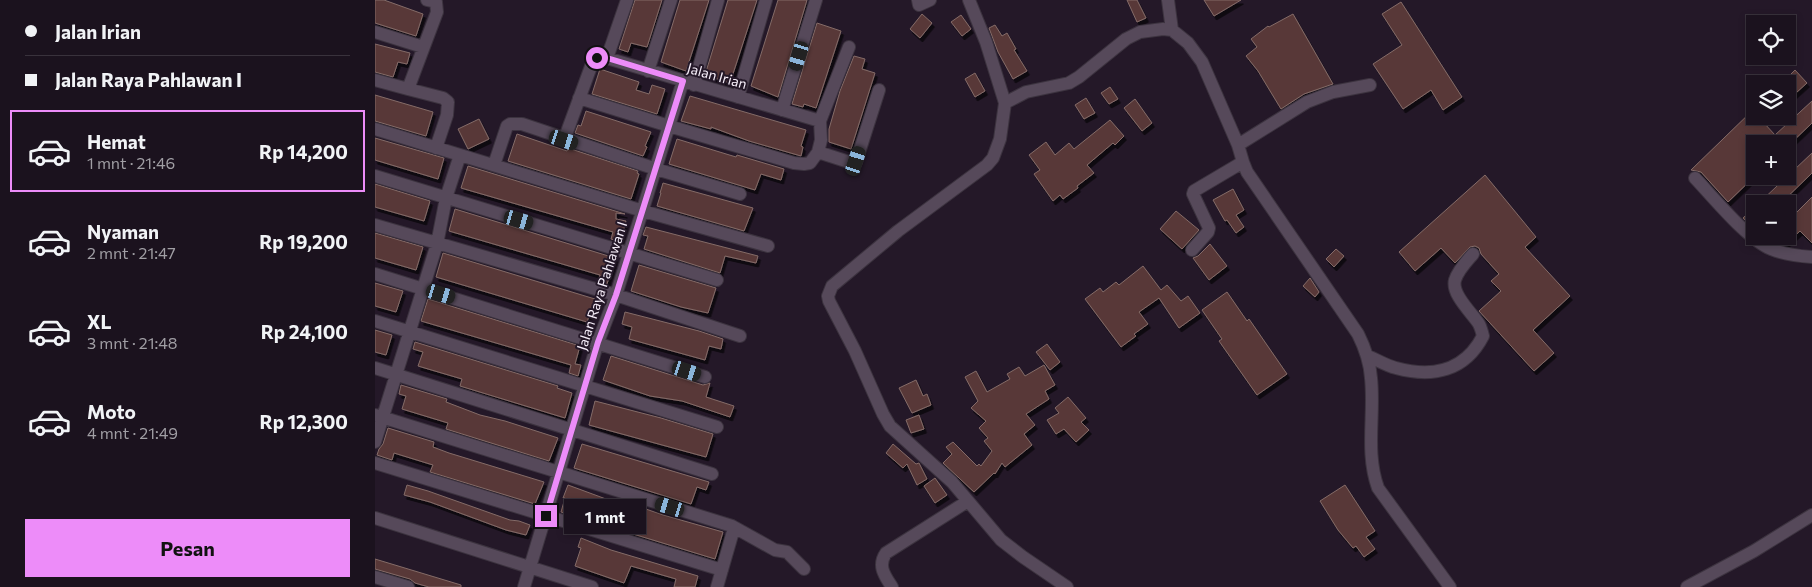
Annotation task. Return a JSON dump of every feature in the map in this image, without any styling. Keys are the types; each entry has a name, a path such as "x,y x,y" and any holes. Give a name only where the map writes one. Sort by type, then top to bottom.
{"street":[{"path":"408,88 437,8 436,2 427,0"},
{"path":"564,140 593,61 600,56 607,58 627,0"},
{"path":"648,71 671,0"},
{"name":"Jalan Raya Pahlawan I","path":"524,587 586,387 598,342 616,295 669,126 688,83 718,0"},
{"path":"738,97 766,0"},
{"path":"782,110 816,0"},
{"path":"918,0 919,6 930,0"},
{"path":"969,0 986,42 1005,103 1000,139 993,158 987,165 898,230 832,286 828,296 890,426 953,482 1001,540 1067,587"},
{"path":"1168,0 1172,30"},
{"path":"1005,103 1026,92 1069,83 1126,39 1140,32 1151,29 1172,30 1188,43 1199,57 1238,145 1243,162 1358,334 1368,356 1371,376 1370,452 1378,488 1450,587"},
{"path":"375,32 423,47"},
{"path":"579,98 803,164 810,163 818,152 821,140 820,121 849,46"},
{"name":"Jalan Irian","path":"607,58 820,121"},
{"path":"375,80 443,98 448,102 447,114 436,148"},
{"path":"1238,145 1307,102 1333,92 1370,85"},
{"path":"818,152 852,163 856,162 879,90"},
{"path":"494,166 507,126 510,124 522,124 564,140 740,194"},
{"path":"375,129 643,211 768,246"},
{"path":"375,442 379,416 396,374 437,244 446,198 459,155"},
{"path":"1192,250 1208,232 1209,228 1193,194 1194,191 1243,162"},
{"path":"375,176 717,280"},
{"path":"1695,178 1756,240 1781,253 1812,256"},
{"path":"375,225 616,295 739,336"},
{"path":"1368,356 1395,368 1417,371 1444,370 1460,364 1469,356 1483,336 1480,325 1463,304 1454,285 1455,278 1473,254"},
{"path":"375,274 705,376"},
{"path":"375,321 717,427"},
{"path":"375,368 712,474"},
{"path":"379,416 726,524 775,550 787,552 804,569"},
{"path":"375,463 721,570"},
{"path":"892,587 881,567 886,553 969,502"},
{"path":"1687,587 1754,551 1812,515"},
{"path":"375,518 592,587"},
{"path":"717,587 735,528"},
{"path":"375,577 408,587"}],"building":[{"path":"375,0 384,0 423,14 416,36 375,23"},
{"path":"635,0 662,0 647,47 631,43 628,52 619,49"},
{"path":"680,0 709,0 686,71 661,62"},
{"path":"728,0 757,0 730,83 705,75"},
{"path":"778,0 807,0 778,97 751,86"},
{"path":"1127,0 1137,0 1146,18 1137,22"},
{"path":"1204,0 1241,0 1214,16"},
{"path":"1401,2 1462,97 1443,110 1431,90 1403,109 1373,64 1402,45 1382,14"},
{"path":"922,14 932,23 920,38 910,29"},
{"path":"1293,14 1333,84 1304,94 1281,109 1258,71 1246,56 1257,47 1251,39 1268,26"},
{"path":"961,15 971,29 962,36 951,22"},
{"path":"817,23 841,31 816,108 804,104 803,107 792,104"},
{"path":"995,25 1002,36 1007,33 1016,49 1014,50 1027,71 1013,79 998,52 989,28"},
{"path":"375,44 410,53 407,64 398,62 393,77 375,72"},
{"path":"854,56 865,59 862,69 875,73 851,149 829,142 829,129 840,91"},
{"path":"600,69 639,82 636,90 649,94 652,85 665,89 657,114 592,94"},
{"path":"1795,70 1807,83 1796,93 1796,75 1790,75"},
{"path":"975,73 985,91 975,97 965,79"},
{"path":"1110,87 1118,99 1109,104 1101,93"},
{"path":"375,95 433,112 426,136 375,121"},
{"path":"690,96 806,130 801,146 803,147 801,156 749,141 711,127 711,129 681,121"},
{"path":"1086,98 1095,113 1084,119 1075,105"},
{"path":"1135,99 1152,123 1142,131 1124,108"},
{"path":"1812,101 1812,123 1796,138 1796,135 1775,135 1786,125 1796,125 1796,116"},
{"path":"586,111 651,132 643,156 575,133 578,125 581,126"},
{"path":"1746,117 1746,125 1766,125 1775,135 1746,135 1746,185 1728,202 1701,172 1691,170"},
{"path":"479,119 489,139 468,149 458,129"},
{"path":"1110,120 1124,136 1115,145 1113,143 1087,165 1094,173 1077,186 1078,188 1063,199 1060,195 1053,201 1034,174 1040,170 1029,155 1046,142 1055,155 1069,143 1074,149"},
{"path":"517,134 567,151 568,148 638,171 637,173 639,174 631,199 508,161"},
{"path":"375,138 444,158 438,179 375,160"},
{"path":"677,139 784,169 781,180 761,174 755,190 669,164"},
{"path":"1812,153 1812,173 1789,195 1768,195 1778,185 1796,185 1796,168"},
{"path":"468,166 625,214 616,213 616,219 626,221 620,242 611,239 613,232 461,188"},
{"path":"1485,175 1536,237 1525,247 1570,296 1533,330 1554,353 1534,371 1479,311 1501,291 1491,281 1499,274 1481,254 1479,248 1475,246 1470,247 1455,263 1441,248 1415,271 1399,252"},
{"path":"663,183 753,208 744,231 657,206"},
{"path":"375,184 430,201 424,221 375,207"},
{"path":"1233,189 1244,210 1236,215 1244,227 1236,233 1227,220 1225,221 1213,200"},
{"path":"1812,197 1812,243 1800,231 1796,235 1796,213"},
{"path":"455,209 615,258 607,284 598,281 600,275 449,231"},
{"path":"1176,211 1199,230 1182,249 1160,229"},
{"path":"646,227 758,256 756,263 725,256 720,273 644,249 648,236 643,235"},
{"path":"375,233 423,247 416,270 375,258"},
{"path":"1210,244 1227,266 1209,280 1193,258 1198,256"},
{"path":"1336,249 1344,256 1334,267 1326,259"},
{"path":"443,253 595,299 587,322 436,277"},
{"path":"639,265 716,288 708,313 681,307 631,291"},
{"path":"1143,266 1161,290 1167,285 1181,301 1188,296 1200,313 1179,328 1159,298 1139,312 1148,324 1121,347 1085,299 1100,288 1103,292 1116,282 1119,285"},
{"path":"1310,278 1319,292 1315,297 1303,286"},
{"path":"375,283 403,291 396,312 375,306"},
{"path":"1227,292 1247,321 1249,319 1287,374 1257,395 1219,341 1222,339 1202,310"},
{"path":"428,299 580,346 575,364 581,365 578,376 569,373 571,365 421,321"},
{"path":"625,312 723,339 721,349 709,346 705,360 629,339 632,327 622,324"},
{"path":"375,330 392,335 386,355 375,352"},
{"path":"415,342 558,386 557,388 572,393 565,418 460,386 462,379 418,366 423,352 413,349"},
{"path":"1047,344 1060,362 1050,370 1036,352"},
{"path":"611,356 703,385 710,383 706,397 734,406 730,417 682,401 650,396 603,380"},
{"path":"1044,365 1055,385 1045,391 1049,399 1026,414 1035,425 1024,434 1032,445 1005,467 1002,463 995,474 974,492 943,463 952,454 946,447 953,442 977,466 979,464 981,466 992,451 984,441 988,438 979,428 986,421 971,408 978,401 965,377 976,371 987,392 1010,379 1007,374 1019,367 1025,376"},
{"path":"916,380 923,396 927,394 931,405 912,413 899,388"},
{"path":"401,385 447,399 446,402 480,415 558,438 549,461 446,429 448,423 402,409 406,396 399,394"},
{"path":"1068,397 1086,418 1081,422 1089,430 1076,442 1064,429 1056,434 1047,420 1059,413 1055,408"},
{"path":"595,401 713,434 706,457 589,425"},
{"path":"919,415 924,429 911,433 906,420"},
{"path":"388,428 434,442 433,447 449,453 544,482 535,504 430,472 433,465 394,453 392,460 377,455"},
{"path":"582,444 709,482 706,490 697,487 691,504 574,468"},
{"path":"893,444 916,464 919,463 927,479 917,485 907,464 903,468 886,453"},
{"path":"935,478 947,495 935,503 924,486"},
{"path":"407,485 530,525 526,535 506,530 430,502 404,495"},
{"path":"568,485 606,499 623,501 663,515 723,532 715,559 561,512 565,498 563,498"},
{"path":"1345,485 1375,531 1366,537 1375,549 1364,557 1356,546 1353,548 1338,530 1320,501"},
{"path":"581,538 611,550 698,576 695,587 674,587 676,579 631,566 624,583 575,566 581,548 578,547"},
{"path":"375,559 461,585 461,587 429,587 415,583 410,579 375,569"}],"route":[{"path":"546,516 598,342 616,295 683,81 600,56 597,58"}]}
